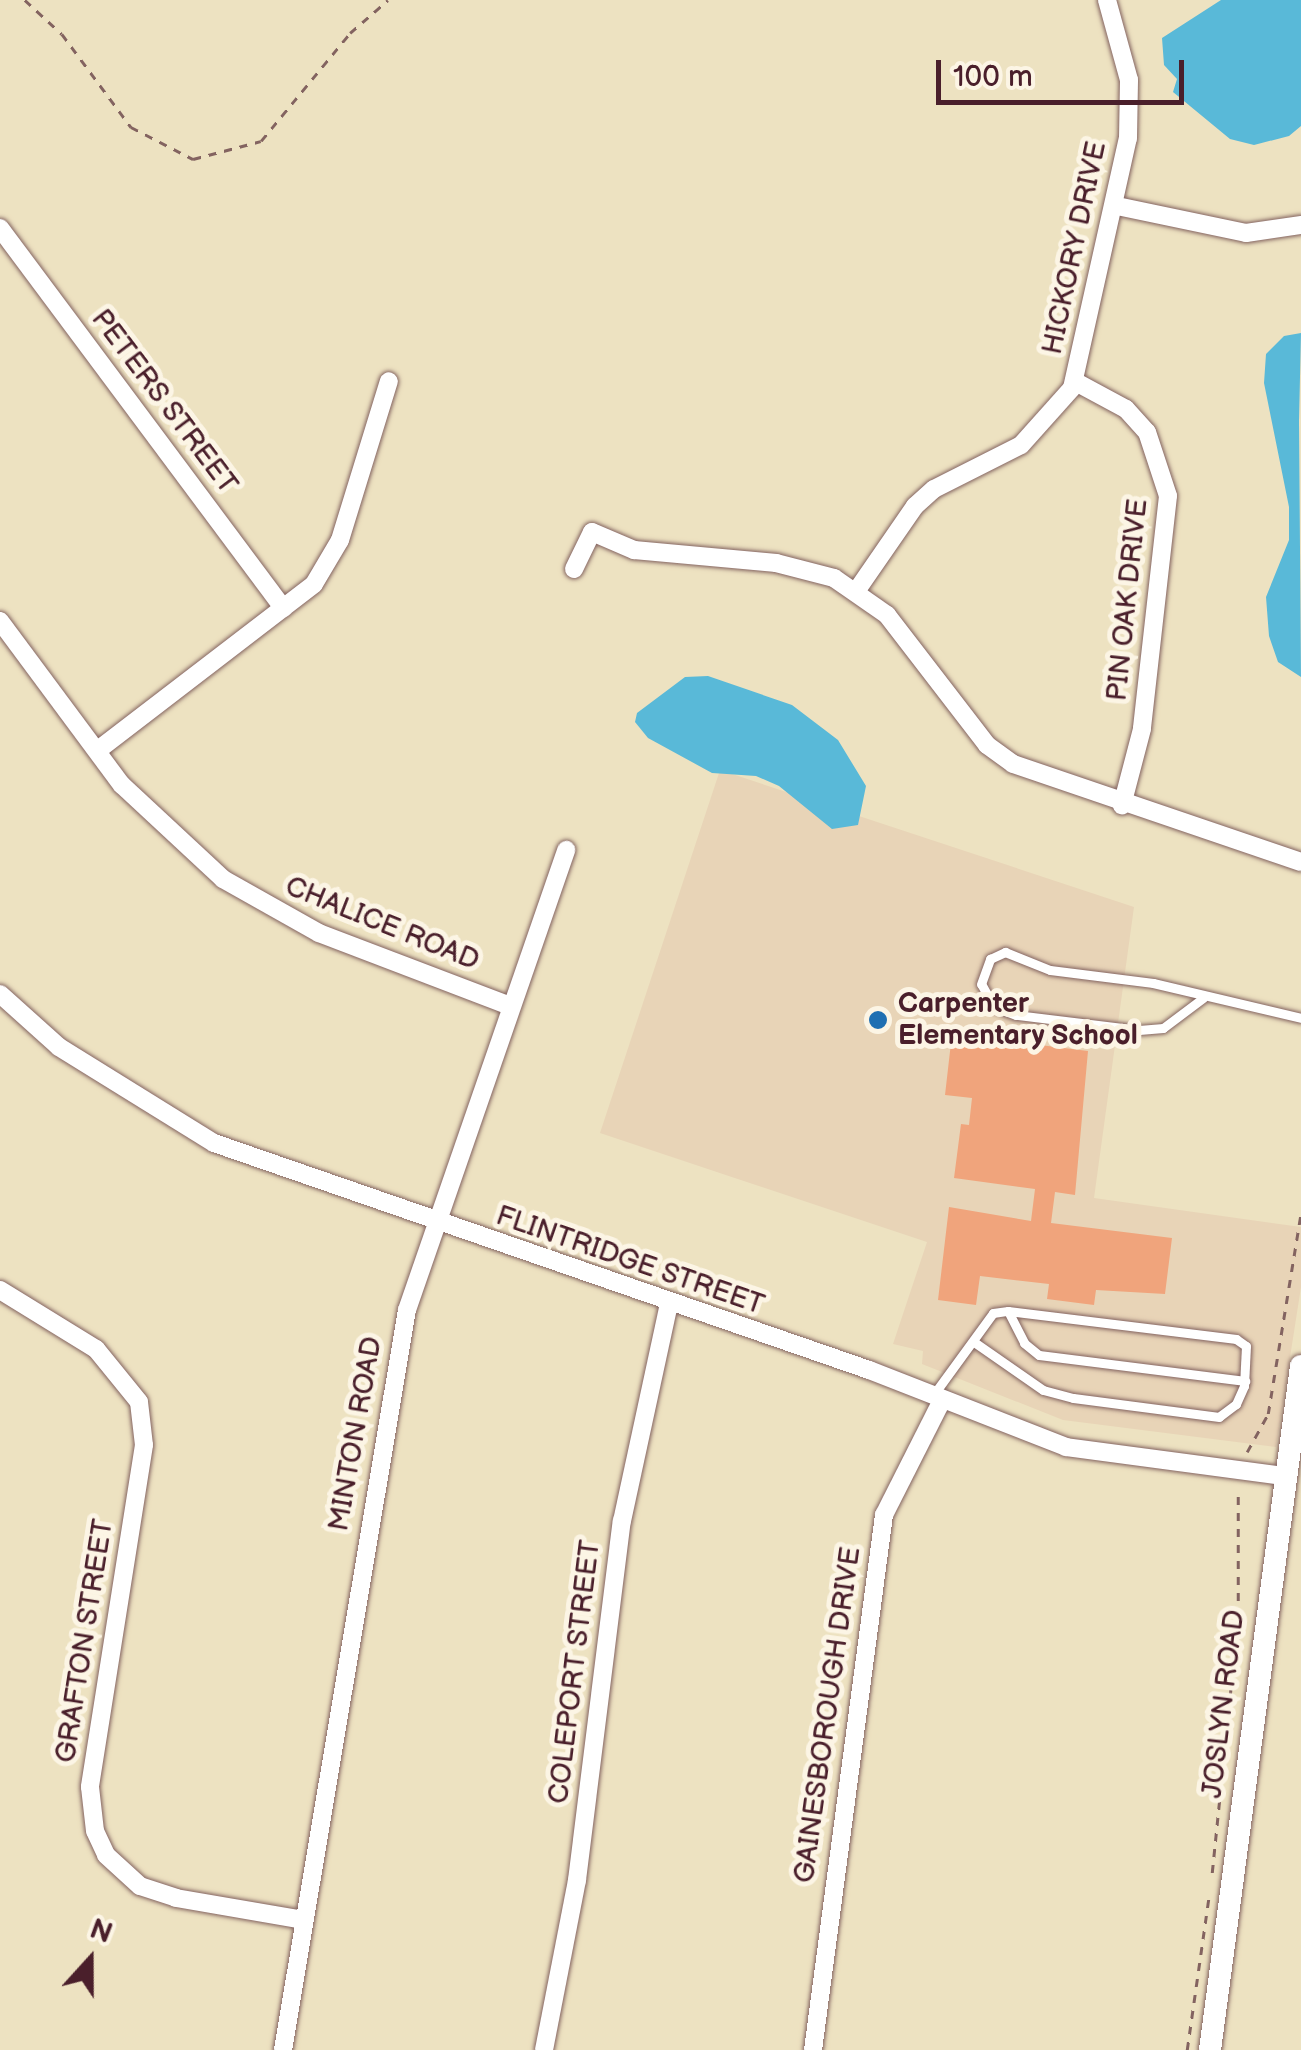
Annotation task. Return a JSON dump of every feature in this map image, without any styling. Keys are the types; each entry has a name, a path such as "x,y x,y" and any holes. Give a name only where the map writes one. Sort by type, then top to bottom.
{"street":[{"name":"HICKORY DRIVE","path":"857,590 916,506 944,484 1021,445 1053,416 1074,381 1117,206 1130,80 1107,0"},
{"path":"1117,206 1246,232 1301,225"},
{"name":"PETERS STREET","path":"0,228 283,608"},
{"path":"98,750 314,584 330,561 389,381"},
{"name":"PIN OAK DRIVE","path":"1074,381 1126,410 1147,432 1168,496 1142,730 1122,804"},
{"path":"574,569 592,532 634,550 806,568 857,590 888,615 986,745 1043,778 1301,862"},
{"name":"CHALICE ROAD","path":"0,621 98,750 181,847 274,912 508,1004"},
{"name":"MINTON ROAD","path":"283,2050 406,1310 508,1004 566,850"},
{"name":"FLINTRIDGE STREET","path":"0,994 59,1048 214,1142 938,1397 1066,1447 1284,1476"},
{"name":"GRAFTON STREET","path":"0,1290 96,1349 139,1402 144,1445 90,1787 95,1831 106,1855 140,1886 176,1898 303,1920"},
{"name":"COLEPORT STREET","path":"544,2050 576,1880 622,1521 668,1303"},
{"name":"JOSLYN ROAD","path":"1210,2050 1284,1476 1297,1420 1301,1366"},
{"name":"GAINESBOROUGH DRIVE","path":"813,2050 884,1516 938,1397"}],"lane":[{"path":"1203,998 1163,1028 1138,1030 1016,1014 994,1007 981,984 990,959 1005,952 1050,970 1153,983 1203,998 1301,1018"},
{"path":"938,1397 974,1342 993,1314 1008,1311 1236,1340 1246,1346 1244,1381 1236,1404 1220,1417 1074,1398 1042,1390 974,1342"},
{"path":"1008,1311 1024,1343 1039,1355 1244,1381"}],"path":[{"path":"24,0 62,34 130,127 193,158 260,141 350,32 388,0"},
{"path":"1187,2050 1238,1617 1241,1472 1268,1414 1301,1212"},
{"path":"1257,1438 1263,1442"}],"shaded area":[{"name":"Carpenter Elementary School","path":"720,770 1134,907 1094,1198 1301,1227 1301,1287 1276,1447 1063,1420 922,1364 923,1351 893,1344 927,1242 600,1133"}],"water":[{"path":"1221,0 1301,0 1301,126 1289,136 1254,145 1230,139 1173,92 1177,79 1164,65 1162,38"},
{"path":"1301,333 1301,677 1278,662 1269,636 1266,597 1289,540 1289,507 1264,383 1266,354 1284,336"},
{"path":"708,676 792,705 838,740 866,786 858,825 832,829 779,786 756,776 712,773 648,738 635,722 637,713 685,677"}],"building":[{"path":"952,1034 1088,1051 1075,1195 1055,1192 1051,1223 1172,1238 1165,1294 1096,1290 1094,1305 1047,1299 1049,1284 980,1276 976,1305 938,1300 949,1207 1031,1221 1035,1189 954,1178 961,1124 969,1125 972,1098 945,1095"}],"place":[{"name":"Carpenter Elementary School","path":"878,1020"}]}
